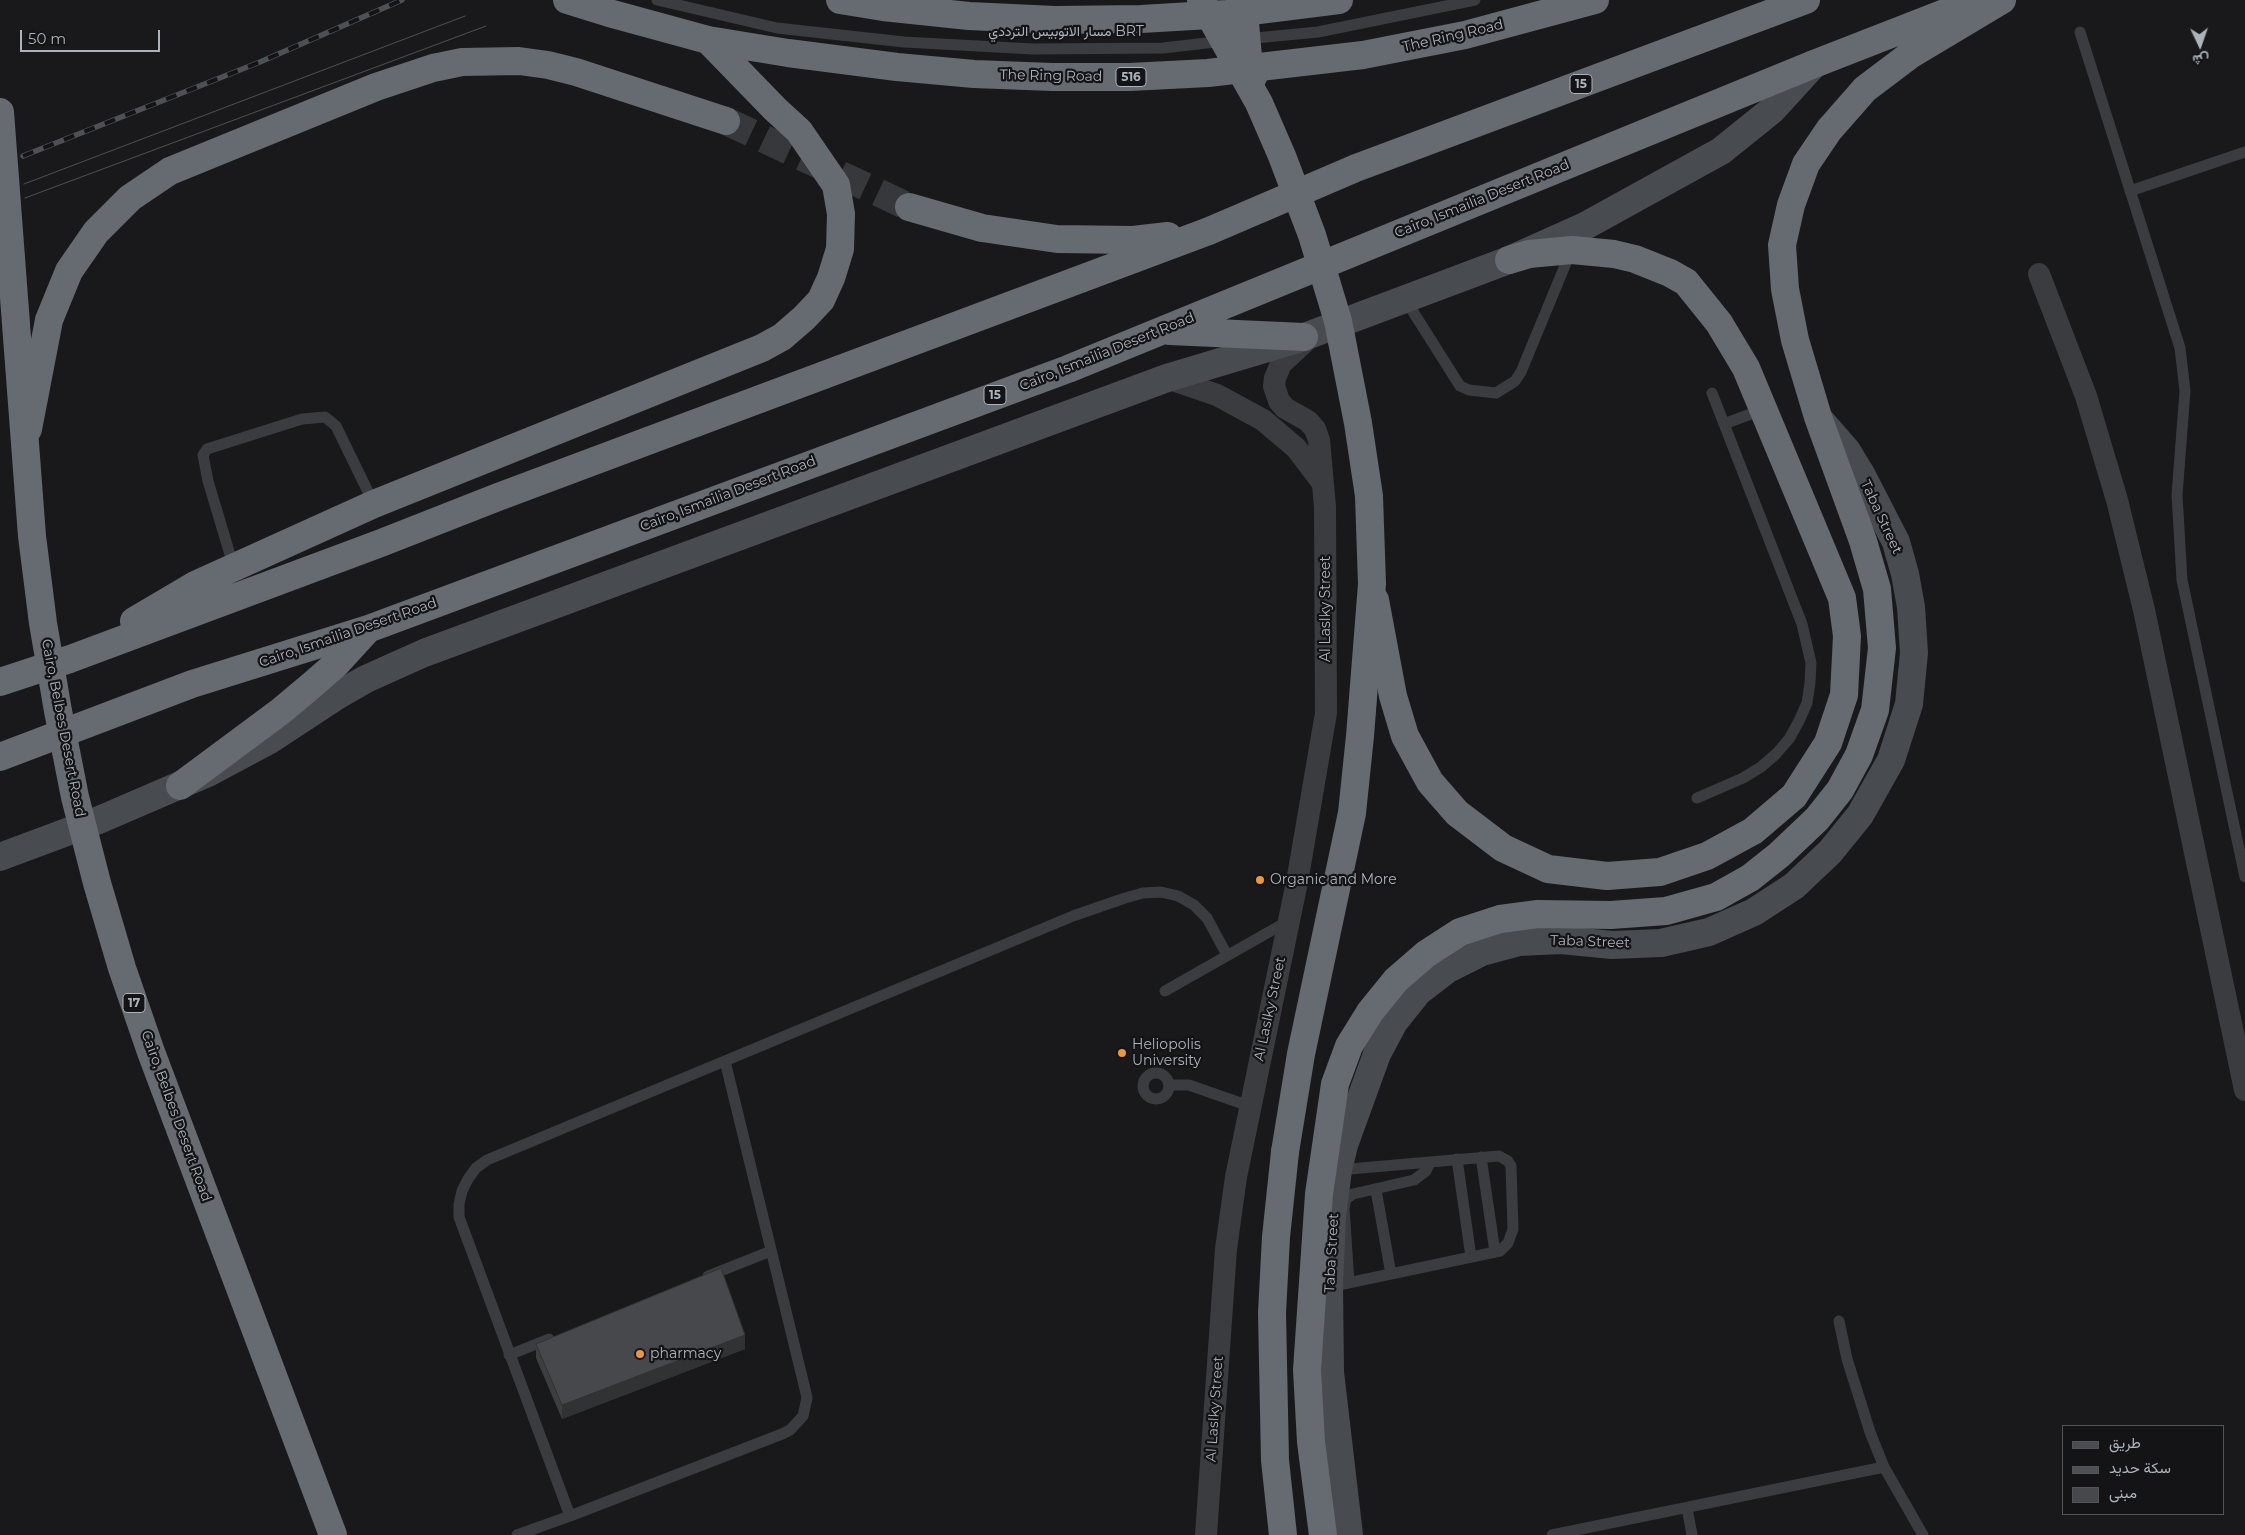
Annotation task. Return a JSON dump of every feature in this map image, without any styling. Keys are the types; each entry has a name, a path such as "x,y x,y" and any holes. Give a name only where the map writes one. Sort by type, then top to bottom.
{"highway":[{"name":"The Ring Road","path":"567,0 708,40 788,53 897,67 974,74 1052,77 1130,77 1218,72 1363,55 1465,35 1595,0"},
{"path":"840,0 969,16 1055,20 1141,19 1227,14 1339,0"},
{"path":"1201,0 1259,103 1282,156 1312,235 1338,322 1358,423 1369,496 1372,584 1352,813 1303,1044 1285,1152 1276,1238 1272,1313 1274,1460 1283,1535"},
{"path":"1243,0 1248,57 1259,103"},
{"name":"15","path":"0,682 70,659 1209,231 1356,168 1806,0"},
{"name":"Cairo, Ismailia Desert Road","path":"0,757 192,684 368,629 1068,369 1814,64 1978,0"},
{"path":"1323,1535 1311,1442 1319,1371 1319,1194 1335,1084 1350,1046 1366,1018 1396,980 1426,954 1460,932 1500,919 1538,914 1611,915 1666,911 1716,897 1750,878 1779,855 1817,819 1845,781 1859,755 1875,710 1882,648 1877,589 1863,541 1818,417 1795,340 1785,289 1782,245 1791,205 1806,164 1829,130 1865,90 1910,55 2002,0"},
{"path":"70,659 195,585 374,504 762,348 782,337 804,318 821,300 831,278 840,249 841,214 836,185 799,131 775,110 708,40"},
{"path":"24,448 49,320 69,271 96,232 138,193 170,171 376,87 433,68 462,62 519,61 576,72 726,121"},
{"name":"Cairo, Belbes Desert Road","path":"0,112 32,536 49,662 76,797 97,883 122,968 151,1052 333,1535"},
{"path":"909,207 982,228 1057,239 1133,240 1209,231"},
{"path":"1372,584 1393,696 1405,736 1430,782 1457,814 1503,848 1548,869 1607,876 1660,872 1707,856 1753,831 1794,796 1828,743 1844,695 1847,636 1842,598 1764,409 1733,345 1703,302 1686,282 1653,265 1614,254 1572,250 1529,254 1509,260"},
{"path":"1164,330 1310,335"},
{"path":"180,786 312,686 336,664 368,629"}],"street":[{"path":"0,857 99,820 180,786 268,741 366,679 416,656 1167,378 1310,335 1509,260 1585,226 1721,151 1772,110 1814,64"},
{"path":"2039,274 2086,396 2117,500 2146,620 2245,1090"},
{"name":"Al Laslky Street","path":"1206,1535 1226,1249 1236,1177 1249,1106 1290,920 1326,712 1325,507 1319,440 1315,430 1308,421 1284,408 1279,401 1274,386 1281,364 1310,335"},
{"path":"1167,378 1217,395 1263,420 1296,448 1323,483"},
{"name":"Taba Street","path":"1349,1535 1319,1371 1339,1285 1332,1217 1338,1170 1344,1145 1376,1054 1394,1022 1418,992 1448,969 1482,952 1520,942 1561,940 1612,945 1661,943 1709,932 1754,912 1794,886 1830,852 1860,815 1891,760 1909,704 1914,653 1911,607 1906,574 1896,542 1861,474 1847,451 1818,417"}],"lane":[{"name":"مسار الاتوبيس الترددي BRT","path":"657,0 777,28 904,42 1033,50 1163,48 1318,32 1475,0"},
{"path":"2080,32 2180,348 2184,369 2185,391 2177,495 2180,560 2187,609 2245,877"},
{"path":"2130,191 2245,152"},
{"path":"1405,299 1460,386 1469,390 1496,393 1515,381 1521,372 1572,250"},
{"path":"1697,798 1761,768 1789,739 1799,722 1807,702 1811,663 1802,624 1712,393"},
{"path":"1724,424 1764,409"},
{"path":"234,568 208,481 203,455 207,449 302,419 325,417 336,426 374,504"},
{"path":"570,1516 459,1218 459,1204 468,1179 487,1160 1072,916 1143,893 1161,892 1178,896 1194,905 1207,918 1227,955"},
{"path":"1165,991 1290,920"},
{"path":"517,1535 782,1434 798,1424 803,1416 807,1398 725,1061"},
{"path":"1169,1085 1189,1085 1249,1106"},
{"path":"1338,1170 1457,1159 1499,1156 1508,1161 1511,1166 1513,1229 1508,1243 1495,1252 1339,1285 1344,1203 1349,1196 1414,1180 1426,1171 1430,1162"},
{"path":"1481,1157 1495,1252"},
{"path":"1457,1159 1471,1257"},
{"path":"1376,1190 1391,1274"},
{"path":"699,1279 771,1251"},
{"path":"1838,1321 1857,1396 1884,1467 1923,1535"},
{"path":"509,1355 564,1333"},
{"path":"1552,1535 1884,1467"},
{"path":"1687,1508 1692,1535"}],"building":[{"name":"pharmacy","path":"721,1268 745,1335 562,1405 536,1344"}],"tunnel":[{"path":"726,121 909,207"}],"tram line":[{"path":"24,184 465,16"},
{"path":"25,198 486,26"}],"railway":[{"path":"23,156 260,62 402,0"}],"place":[{"name":"Organic and More","path":"1260,880"},
{"name":"Heliopolis University","path":"1122,1053"},
{"name":"pharmacy","path":"640,1354"}]}
